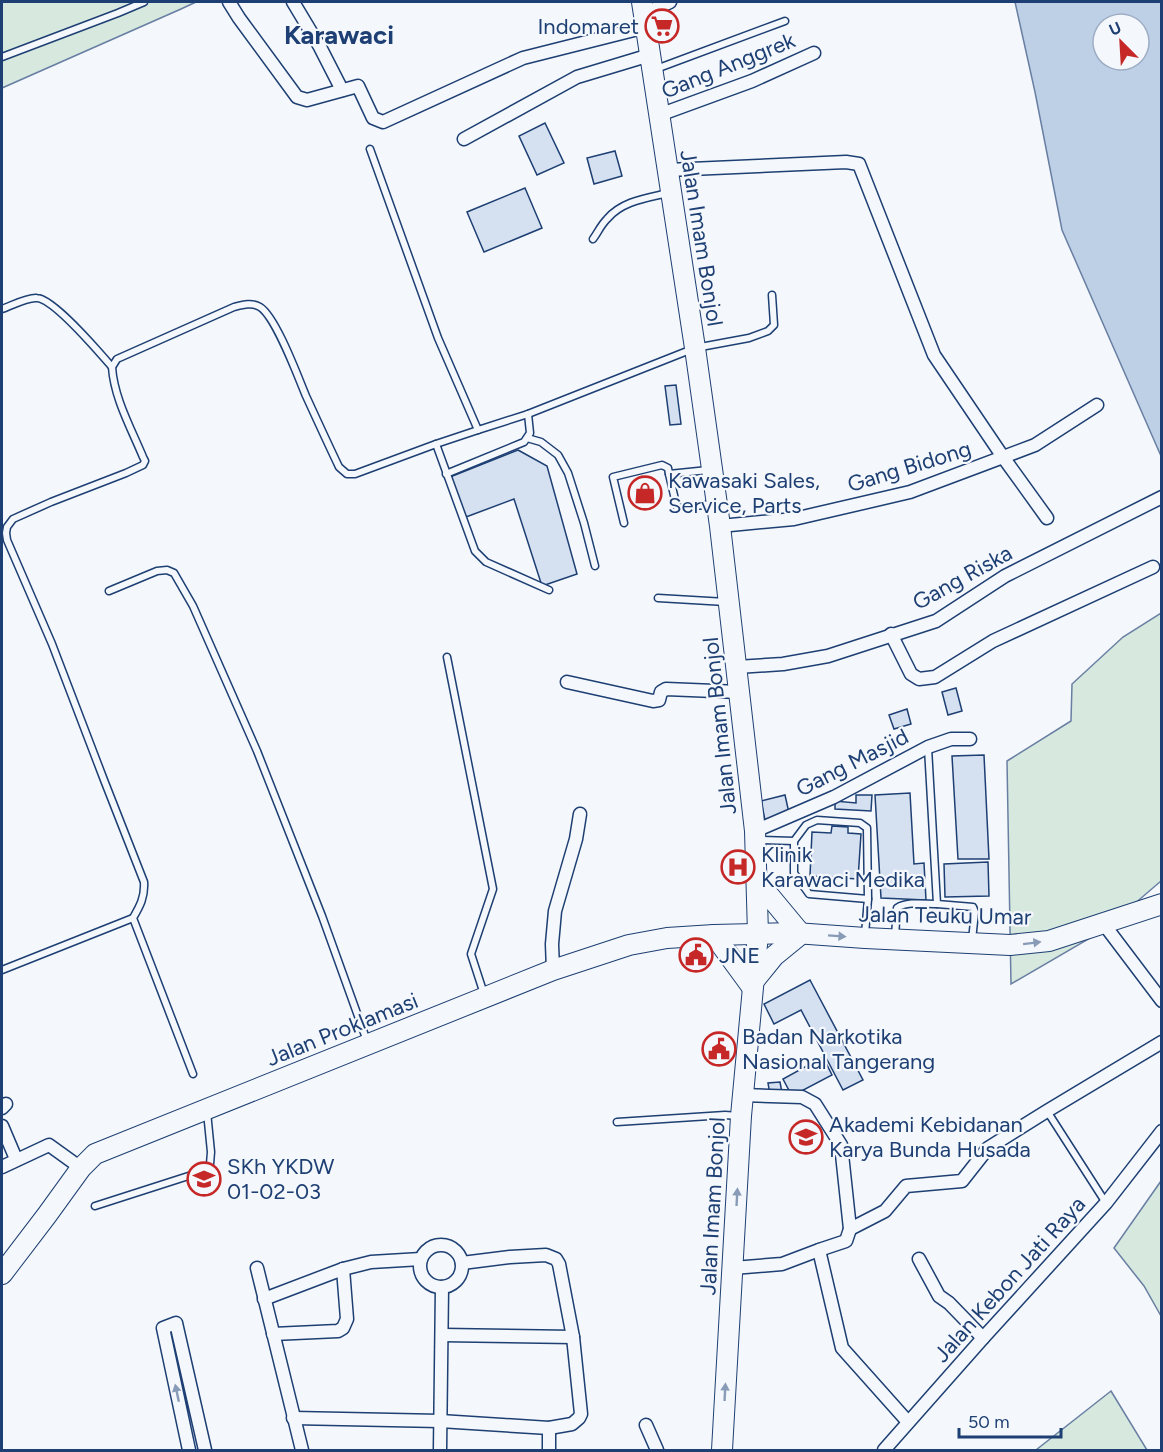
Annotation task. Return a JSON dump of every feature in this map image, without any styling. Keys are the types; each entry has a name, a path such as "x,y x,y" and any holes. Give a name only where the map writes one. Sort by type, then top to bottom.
{"main road":[{"name":"Jalan Imam Bonjol","path":"644,14 720,526 755,835 758,934 741,1116 722,1450"},
{"path":"714,935 753,984 774,956 801,934 757,881"},
{"name":"Jalan Teuku Umar","path":"758,934 801,934 1010,945 1049,941 1161,904"},
{"name":"Jalan Proklamasi","path":"2,1274 81,1168 95,1154 553,970 629,945 667,938 758,934"}],"street":[{"path":"229,2 297,97 307,100 358,86 373,118 383,122 523,58 644,14 670,2"},
{"path":"293,2 342,90"},
{"name":"Gang Anggrek","path":"659,115 752,81 814,53"},
{"path":"464,139 577,77 593,71 651,63"},
{"path":"668,170 846,162 859,164 934,355 1047,518"},
{"name":"Gang Bidong","path":"720,526 794,519 910,492 1035,445 1097,405"},
{"name":"Gang Riska","path":"737,668 783,664 828,656 936,621 1005,576 1161,497"},
{"path":"891,634 911,674 919,679 935,677 993,641 1153,567"},
{"path":"567,682 653,701 659,700 661,692 666,689 739,692"},
{"name":"Gang Masjid","path":"755,835 834,797 928,747 951,739 970,739"},
{"path":"553,970 552,944 555,911 576,839 580,814"},
{"path":"1103,924 1161,1001"},
{"path":"850,1229 885,1211 906,1186 962,1181 988,1148 1161,1042"},
{"path":"733,1268 782,1264 846,1241 850,1229 841,1145 814,1104 802,1097 743,1095"},
{"path":"2,1126 16,1159"},
{"name":"Jalan Kebon Jati Raya","path":"884,1450 1106,1203 1161,1131"},
{"path":"2,1167 49,1145 81,1168"},
{"path":"436,1245 450,1246 456,1251 462,1263 462,1270 455,1282 449,1286 435,1286 424,1278 420,1266 421,1259 424,1253 436,1245"},
{"path":"819,1250 842,1348 908,1422"},
{"path":"293,1418 440,1421 549,1428 572,1424 579,1418 581,1414 573,1337 556,1258 546,1255 462,1263"},
{"path":"264,1299 344,1269 371,1262 421,1259"},
{"path":"919,1259 939,1296 949,1303 983,1338"},
{"path":"257,1268 302,1450"},
{"path":"273,1334 338,1331 344,1328 347,1320 344,1269"},
{"path":"440,1450 442,1287"},
{"path":"189,1450 163,1328 176,1323 205,1450"},
{"path":"442,1335 573,1337"},
{"path":"646,1425 657,1450"},
{"path":"549,1428 549,1450"}],"lane":[{"path":"2,57 144,2"},
{"path":"651,63 785,21"},
{"path":"370,149 438,338 478,430"},
{"path":"593,239 607,218 617,209 635,201 672,192"},
{"path":"2,970 133,918 143,902 144,882 52,644 7,540 6,532 13,519 143,465 145,461 113,382 112,367 117,359 234,307 248,304 258,305 264,310 279,334 339,467 346,474 355,474 436,444 528,414 695,348 749,338 768,331 774,324 772,295"},
{"path":"2,309 37,298 49,302 112,367"},
{"path":"446,474 524,441 530,433 528,414"},
{"path":"527,438 541,442 558,455 568,473 595,566"},
{"path":"436,444 475,551 486,562 549,590"},
{"path":"624,523 613,477 662,465 668,468 678,508 717,504"},
{"path":"669,474 712,470"},
{"path":"109,591 157,571 166,570 174,573 193,606 257,751 322,916 369,1044"},
{"path":"658,598 729,602"},
{"path":"447,657 493,889 471,954 485,997"},
{"path":"928,747 937,904"},
{"path":"865,938 868,899 867,828 860,823 817,820 806,825 794,841 794,873 809,894 868,899"},
{"path":"755,835 794,841"},
{"path":"895,940 899,906 937,904 973,907 975,912 972,944"},
{"path":"133,918 193,1074"},
{"path":"94,1206 204,1171 210,1164 211,1152 207,1109"},
{"path":"1047,1111 1106,1203"},
{"path":"617,1122 741,1116"}],"shaded area":[{"path":"2,2 196,2 2,88"},
{"path":"1161,613 1161,881 1104,930 1011,984 1007,761 1071,721 1072,684 1123,637"},
{"path":"1161,1181 1161,1316 1144,1286 1114,1248"},
{"path":"1111,1391 1147,1450 1036,1450"}],"water":[{"path":"1015,2 1161,2 1161,456 1062,230"}],"building":[{"path":"545,123 564,163 537,175 519,136"},
{"path":"615,151 622,176 594,184 587,158"},
{"path":"525,188 542,228 484,252 467,212"},
{"path":"676,385 681,424 670,425 665,386"},
{"path":"518,450 547,466 577,574 542,586 514,499 466,517 450,477"},
{"path":"956,688 962,711 948,715 942,692"},
{"path":"907,709 911,724 894,729 889,715"},
{"path":"984,755 989,859 958,859 952,756"},
{"path":"910,793 914,864 924,863 926,900 881,898 875,795"},
{"path":"785,795 789,813 765,820 761,801"},
{"path":"856,795 872,795 871,811 835,809 835,801 856,803"},
{"path":"832,826 848,827 848,833 861,834 858,879 810,876 812,832 831,833"},
{"path":"988,862 989,896 945,897 944,864"},
{"path":"810,980 863,1080 843,1090 801,1010 774,1024 764,1004"},
{"path":"823,1057 832,1075 792,1096 783,1079"},
{"path":"780,1082 782,1093 770,1095 768,1083"}],"place":[{"name":"Indomaret","path":"662,26"},
{"name":"Kawasaki Sales, Service, Parts","path":"645,493"},
{"name":"Klinik Karawaci Medika","path":"738,867"},
{"name":"JNE","path":"696,955"},
{"name":"Badan Narkotika Nasional Tangerang","path":"719,1049"},
{"name":"Akademi Kebidanan Karya Bunda Husada","path":"806,1137"},
{"name":"SKh YKDW 01-02-03","path":"204,1179"}],"district":[{"name":"Karawaci","path":"339,35"}]}
